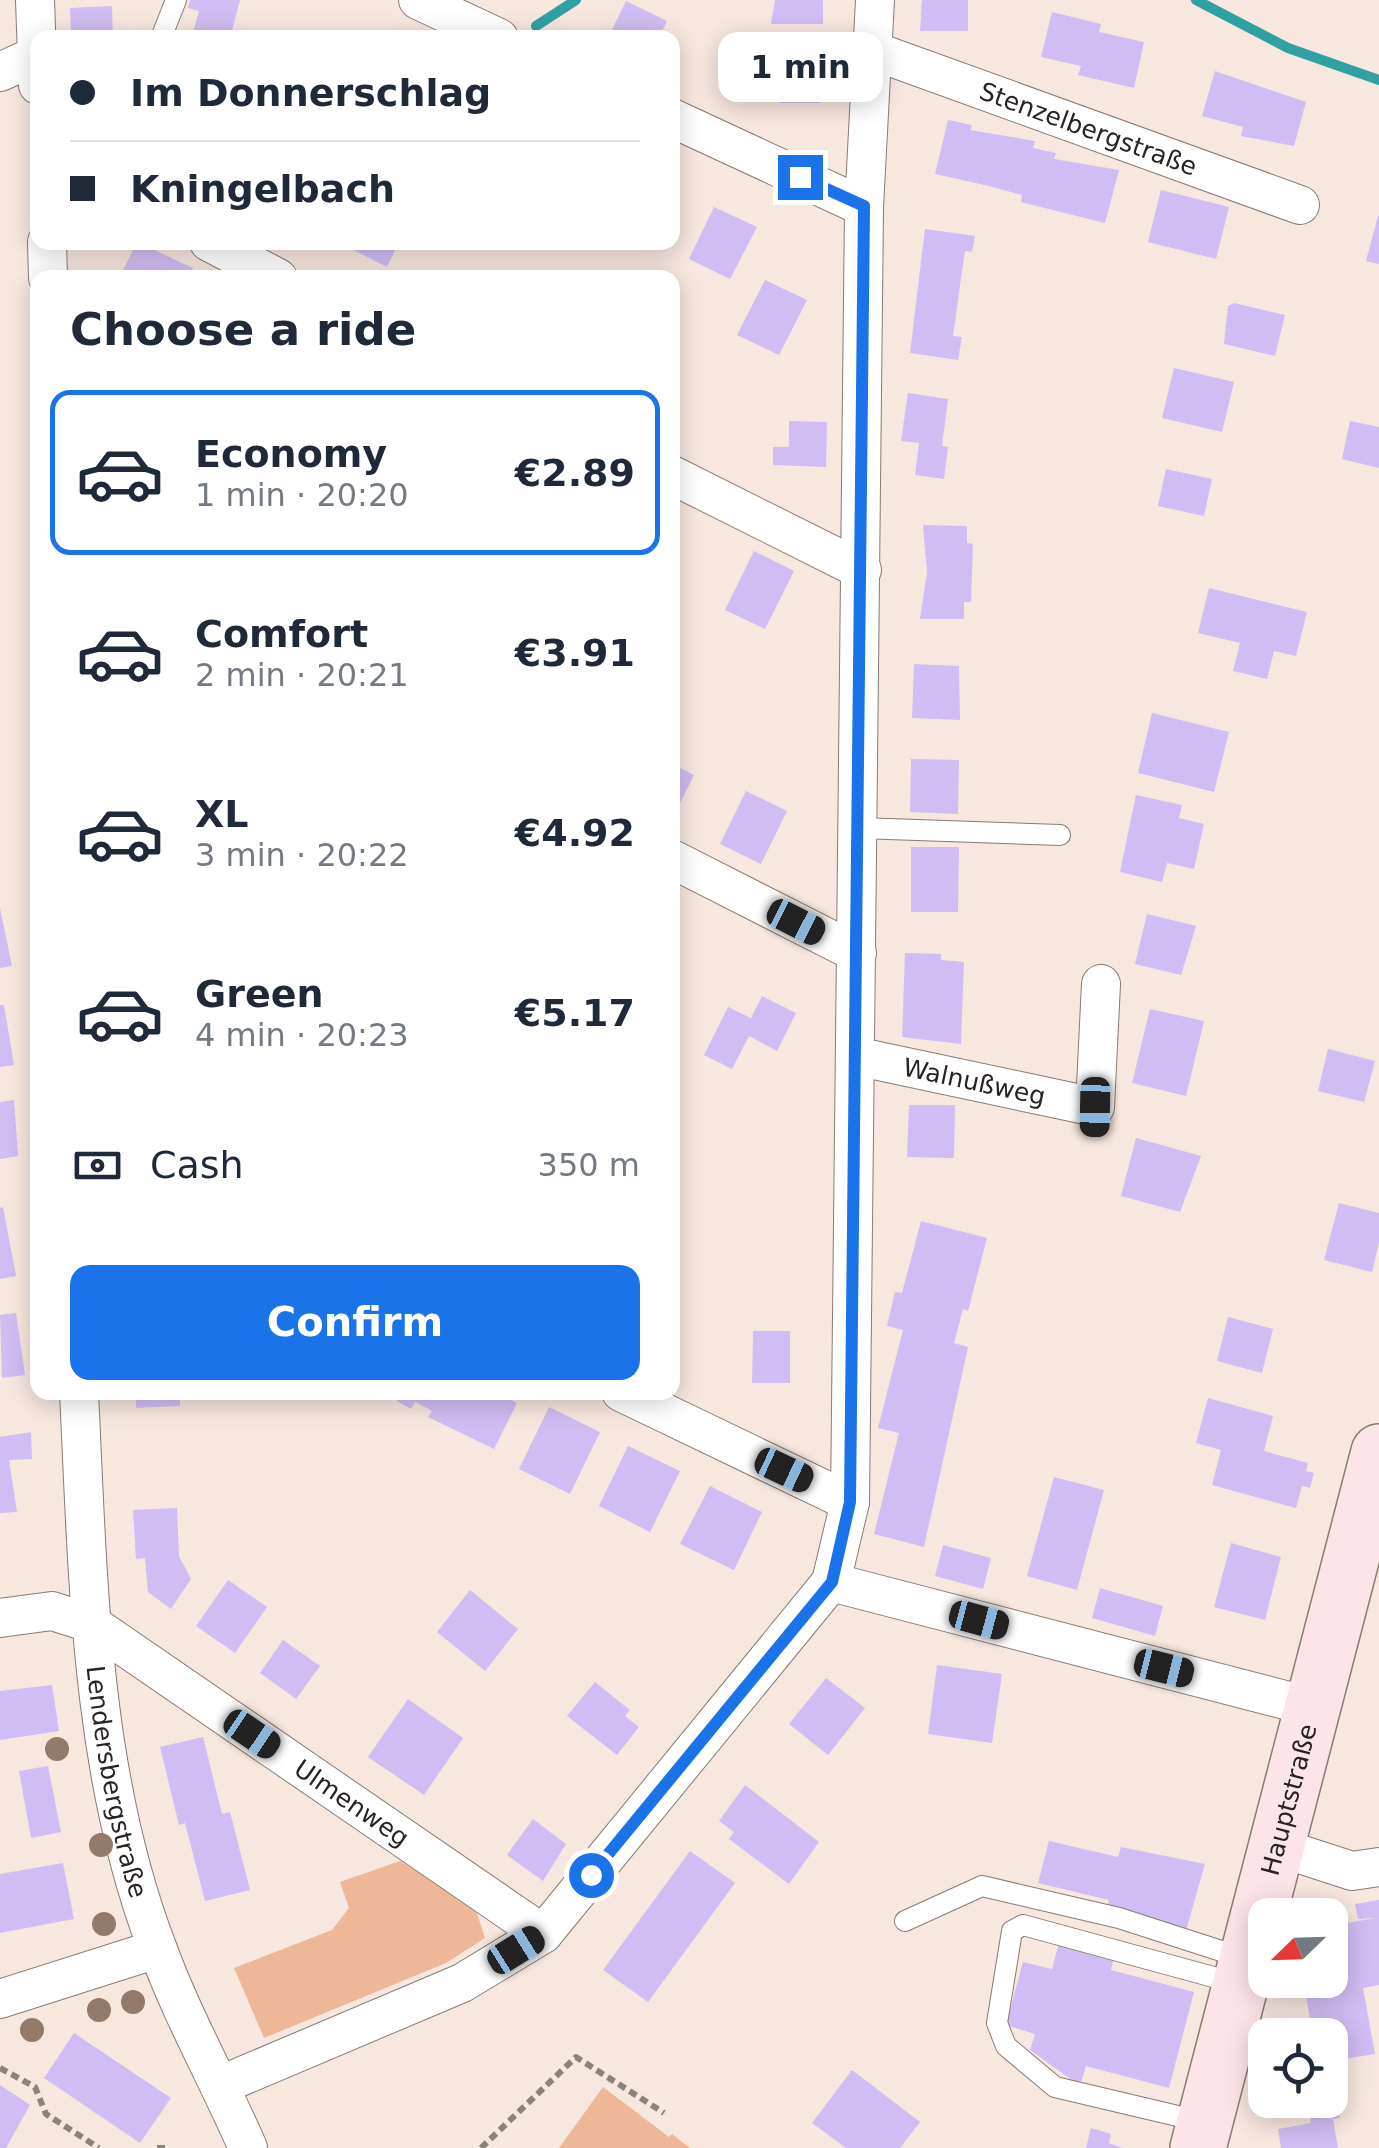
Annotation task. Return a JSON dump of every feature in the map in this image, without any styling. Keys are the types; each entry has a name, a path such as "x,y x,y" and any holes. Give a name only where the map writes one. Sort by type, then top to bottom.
{"street":[{"path":"0,72 24,65 34,0"},
{"path":"418,0 483,30"},
{"path":"221,2085 462,1984 543,1934 832,1582 850,1502 864,206 875,0"},
{"name":"Stenzelbergstraße","path":"874,51 1300,205"},
{"path":"680,122 864,206"},
{"path":"224,250 262,270"},
{"path":"680,479 862,570"},
{"path":"680,863 857,953"},
{"name":"Walnußweg","path":"855,1056 1095,1122 1101,984"},
{"name":"Lendersbergstraße","path":"79,1400 90,1622 113,1782 131,1867 157,1948 248,2148"},
{"path":"637,1400 850,1502"},
{"name":"Hauptstraße","path":"1201,2135 1379,1452"},
{"path":"832,1582 1312,1707"},
{"name":"Ulmenweg","path":"0,1618 52,1610 90,1622 543,1934"},
{"path":"1278,1847 1352,1872 1379,1867"},
{"path":"0,1999 157,1948"}],"lane":[{"path":"165,30 176,0"},
{"path":"859,828 1060,835"},
{"path":"905,1920 982,1886 1119,1918 1245,1972"},
{"path":"1201,2135 1056,2087 1006,2046 997,2023 1012,1931 1023,1925 1245,1972"}],"path":[{"path":"482,2148 576,2056 664,2113"},
{"path":"0,2068 35,2087 46,2114 99,2148"},
{"path":"157,2148 167,2148"}],"shaded area":[{"path":"400,1861 475,1907 485,1938 446,1963 264,2038 234,1968 332,1930 349,1908 340,1882"},
{"path":"603,2087 669,2137 672,2134 690,2148 559,2148"}],"building":[{"path":"190,0 240,0 232,30 194,30 199,11 188,8"},
{"path":"775,0 823,0 823,24 771,24"},
{"path":"922,0 968,0 968,31 920,31"},
{"path":"626,1 667,21 663,30 612,30"},
{"path":"112,6 113,30 71,30 70,8"},
{"path":"1052,12 1101,24 1099,32 1144,42 1134,88 1078,75 1081,66 1041,57"},
{"path":"775,62 820,62 820,103 780,103 781,91 775,91"},
{"path":"1215,71 1306,102 1294,146 1241,136 1243,127 1202,116"},
{"path":"948,120 972,125 970,130 1035,141 1033,148 1056,153 1054,159 1119,170 1105,223 1021,202 1022,195 935,174"},
{"path":"1161,190 1229,207 1216,259 1148,242"},
{"path":"714,207 757,227 730,279 689,259"},
{"path":"1379,216 1379,264 1366,261"},
{"path":"925,229 975,236 972,252 965,251 953,336 962,337 958,360 910,353"},
{"path":"133,250 154,250 193,268 192,270 123,270"},
{"path":"354,250 395,250 387,267"},
{"path":"765,280 807,300 779,355 737,335"},
{"path":"1234,303 1285,315 1275,356 1224,344 1228,306"},
{"path":"1174,368 1234,382 1222,432 1162,418"},
{"path":"908,393 948,399 942,446 948,447 944,479 915,475 919,443 901,441"},
{"path":"789,421 827,422 826,467 773,465 773,447 789,447"},
{"path":"1350,421 1379,427 1379,468 1342,459"},
{"path":"1166,469 1212,479 1204,516 1158,506"},
{"path":"923,525 967,526 967,543 973,544 971,602 964,602 964,619 920,619 927,572"},
{"path":"754,551 794,571 765,629 725,610"},
{"path":"1209,588 1307,612 1296,656 1274,651 1267,679 1233,671 1240,643 1198,633"},
{"path":"914,664 959,666 960,720 912,718"},
{"path":"1152,713 1229,732 1214,792 1138,773"},
{"path":"911,759 959,760 958,814 910,812"},
{"path":"680,768 694,775 680,803"},
{"path":"746,791 787,811 761,864 720,844"},
{"path":"1136,795 1182,805 1179,818 1204,824 1194,869 1167,863 1162,882 1120,872"},
{"path":"911,847 959,847 958,912 911,912"},
{"path":"0,908 12,966 0,968"},
{"path":"1147,914 1196,926 1181,975 1135,964"},
{"path":"905,953 941,954 941,960 964,962 961,1044 902,1037"},
{"path":"762,996 796,1013 777,1051 749,1036 732,1069 704,1055 728,1007 751,1018"},
{"path":"0,1005 4,1005 14,1065 0,1067"},
{"path":"1150,1009 1204,1021 1186,1096 1132,1083"},
{"path":"1328,1049 1375,1061 1364,1102 1318,1091"},
{"path":"14,1100 18,1156 0,1159 0,1102"},
{"path":"909,1105 955,1105 954,1158 907,1157"},
{"path":"1136,1138 1201,1156 1180,1212 1121,1196"},
{"path":"1339,1203 1379,1213 1379,1243 1372,1272 1324,1260"},
{"path":"3,1207 16,1276 0,1279 0,1208"},
{"path":"921,1221 987,1238 968,1311 963,1309 954,1343 968,1347 924,1547 874,1534 899,1433 878,1428 903,1330 887,1326 895,1292 902,1293"},
{"path":"16,1313 25,1375 2,1378 0,1315"},
{"path":"1228,1317 1273,1329 1262,1373 1217,1361"},
{"path":"753,1331 790,1331 790,1383 752,1383"},
{"path":"1208,1398 1273,1416 1264,1451 1308,1463 1306,1471 1314,1473 1310,1488 1302,1486 1296,1508 1212,1485 1221,1450 1196,1443"},
{"path":"136,1400 180,1400 180,1406 136,1408"},
{"path":"397,1401 517,1403 494,1449 428,1417 432,1411 415,1402 411,1409"},
{"path":"549,1407 600,1432 570,1494 519,1469"},
{"path":"31,1432 32,1459 9,1460 17,1512 0,1513 0,1437"},
{"path":"628,1446 680,1471 650,1532 599,1506"},
{"path":"1054,1477 1104,1490 1077,1590 1027,1576"},
{"path":"710,1486 762,1512 734,1570 680,1544"},
{"path":"177,1508 179,1556 191,1579 171,1609 148,1592 145,1558 136,1559 133,1510"},
{"path":"1231,1543 1281,1557 1265,1620 1214,1607"},
{"path":"943,1545 991,1558 983,1589 935,1576"},
{"path":"228,1580 267,1607 235,1653 196,1626"},
{"path":"1100,1588 1163,1606 1155,1636 1092,1618"},
{"path":"470,1590 518,1629 485,1671 437,1632"},
{"path":"283,1640 320,1666 296,1699 260,1673"},
{"path":"937,1665 1002,1674 992,1743 928,1734"},
{"path":"826,1678 865,1708 828,1755 789,1724"},
{"path":"595,1682 630,1710 625,1716 639,1727 617,1755 567,1716"},
{"path":"52,1685 59,1731 0,1740 0,1691"},
{"path":"408,1699 463,1738 424,1795 368,1757"},
{"path":"203,1737 222,1814 230,1812 250,1890 205,1901 185,1823 179,1825 160,1747"},
{"path":"48,1766 61,1832 31,1838 19,1771"},
{"path":"745,1785 819,1842 789,1884 729,1839 734,1832 719,1821"},
{"path":"533,1819 566,1844 543,1881 507,1855"},
{"path":"1049,1841 1118,1857 1121,1847 1205,1864 1185,1934 1106,1909 1109,1900 1038,1883"},
{"path":"690,1851 735,1883 648,2002 603,1970"},
{"path":"63,1863 74,1919 0,1933 0,1874"},
{"path":"1379,1900 1379,1985 1363,1988 1375,2054 1348,2058 1348,2018 1310,2018 1306,1998 1348,1998 1348,1923 1375,1918 1358,1919 1355,1904"},
{"path":"1059,1943 1114,1958 1111,1970 1194,1992 1169,2088 1086,2066 1080,2086 1030,2050 1035,2034 1006,2025 1023,1962 1052,1969"},
{"path":"74,2033 171,2098 140,2143 44,2078"},
{"path":"852,2070 920,2122 900,2148 846,2148 812,2123"},
{"path":"0,2085 30,2105 6,2148 0,2148"},
{"path":"1310,2118 1340,2118 1333,2119 1338,2148 1281,2148 1278,2129 1311,2123"},
{"path":"1091,2128 1111,2134 1109,2143 1122,2148 1086,2148"}],"waterway":[{"path":"536,26 576,0"},
{"path":"1196,0 1288,48 1379,80"}],"route":[{"path":"591,1875 832,1582 850,1502 864,206 800,177"}]}
